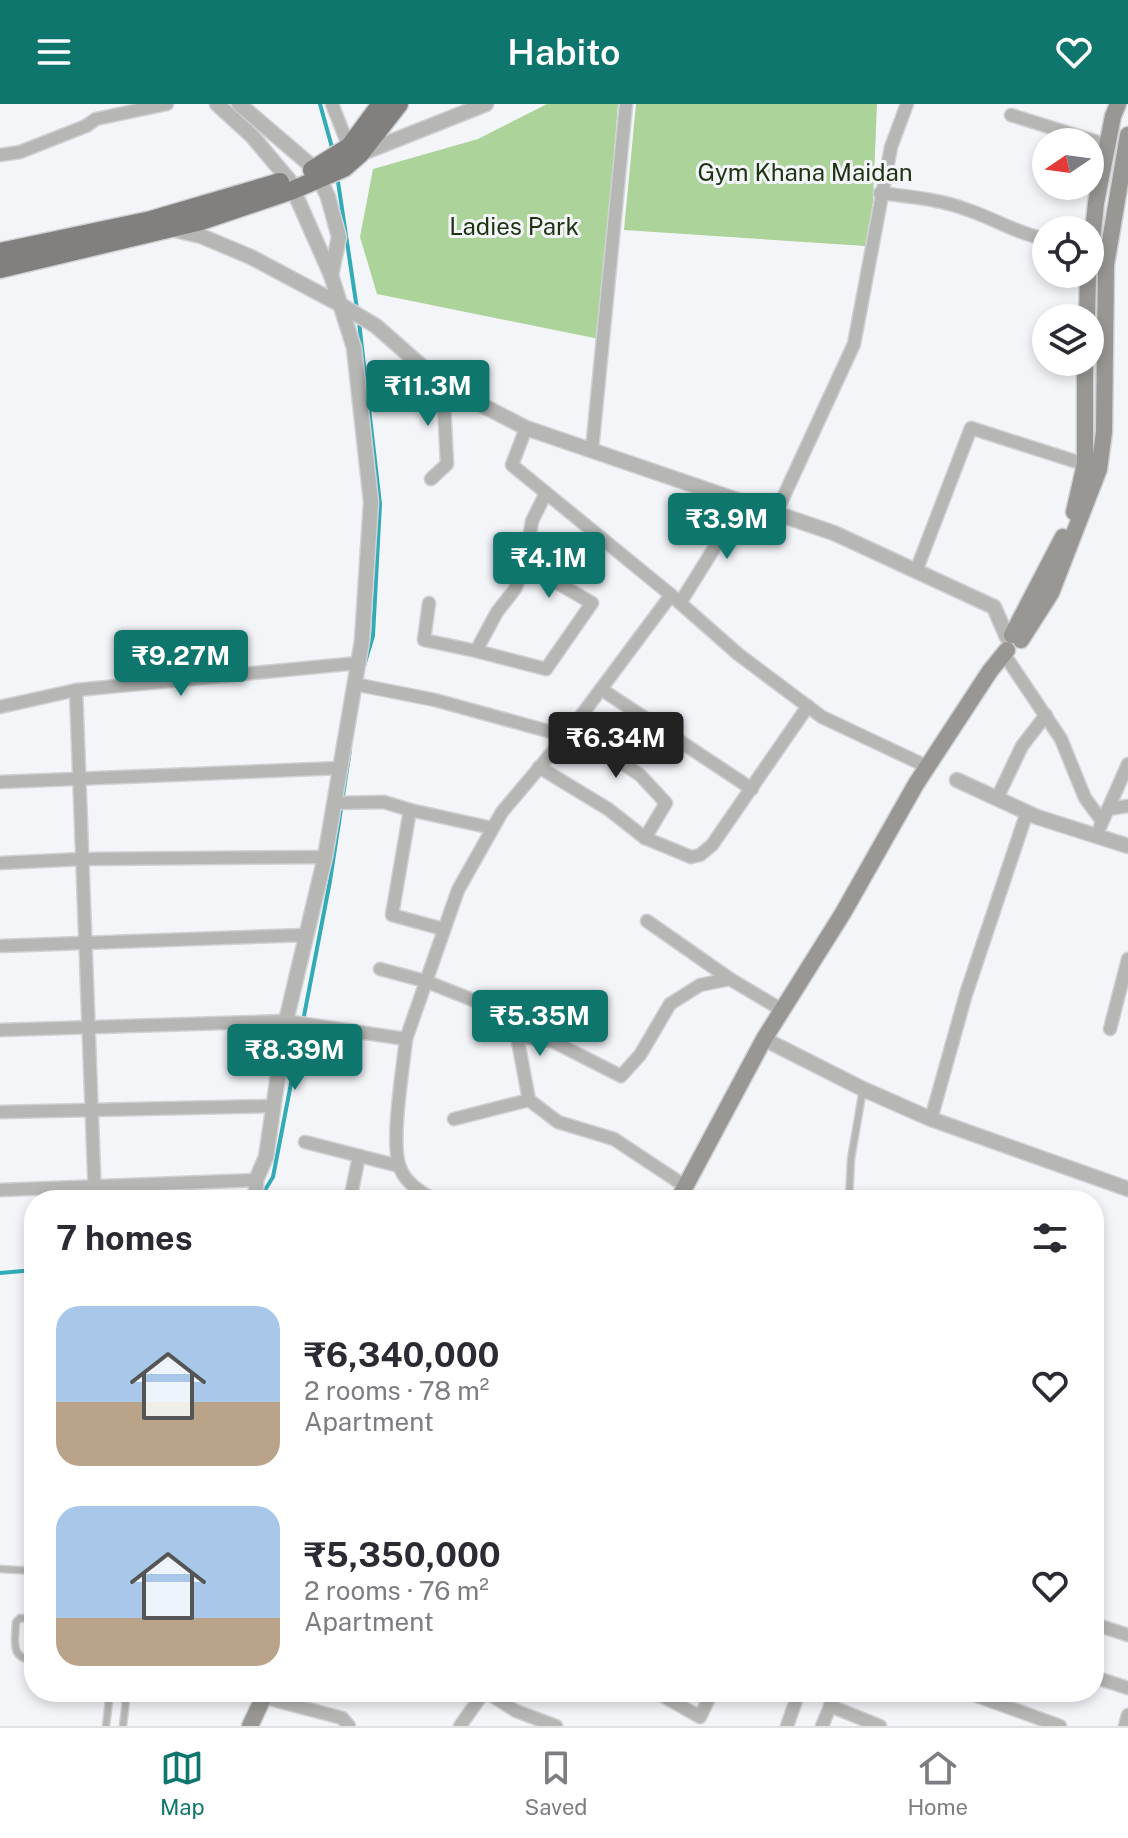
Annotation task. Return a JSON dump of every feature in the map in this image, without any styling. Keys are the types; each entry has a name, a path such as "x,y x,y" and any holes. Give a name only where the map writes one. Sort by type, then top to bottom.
{"main road":[{"path":"336,163 381,104"},
{"path":"0,269 171,229 291,185 336,163 399,104"},
{"path":"1096,216 1107,145 1120,113"},
{"path":"683,1190 764,1039 843,913 928,767 1010,643 1074,513 1104,432 1106,265 1128,135"},
{"path":"0,252 151,220 291,185"},
{"path":"1086,376 1092,467"},
{"path":"250,1726 260,1702"}],"street":[{"path":"0,155 20,152 86,126 96,119 167,104"},
{"path":"217,104 252,136 291,185 331,275 354,348 371,502 362,641 356,684 325,857 286,1021 266,1157 255,1190"},
{"path":"239,104 336,163"},
{"path":"331,275 339,237 328,197 336,163 332,104"},
{"path":"336,163 486,104"},
{"path":"592,450 626,104"},
{"path":"776,513 854,344 880,193 891,147 907,104"},
{"path":"1011,115 1107,145"},
{"path":"880,193 936,199 1032,237"},
{"path":"171,229 201,236 251,257 341,305 376,326 443,385 526,428 834,533 994,607 1046,715 1061,739 1085,798 1105,815"},
{"path":"431,479 447,464 443,385"},
{"path":"526,428 512,465 738,654 822,717 928,767"},
{"path":"916,571 971,428 1092,467"},
{"path":"476,651 497,612 515,589 525,564 532,521 546,493"},
{"path":"416,1190 399,1166 397,1126 406,1039 458,890 502,812 715,547 735,499"},
{"path":"429,603 424,640 546,669 592,603 525,564"},
{"path":"0,707 76,690 358,663"},
{"path":"356,684 568,732 640,775 666,803 645,838"},
{"path":"601,689 752,789"},
{"path":"76,690 94,1190"},
{"path":"539,767 608,809 645,838 691,857 700,855 712,845 808,706"},
{"path":"999,800 1022,746 1046,715"},
{"path":"1096,836 1128,764"},
{"path":"0,782 340,768"},
{"path":"957,780 1027,812 1128,846"},
{"path":"334,803 384,802 492,828"},
{"path":"1105,815 1128,806"},
{"path":"410,810 392,915 443,929"},
{"path":"931,1119 966,994 1027,812"},
{"path":"0,863 83,859 325,857"},
{"path":"647,921 730,979 782,1010"},
{"path":"0,946 306,935"},
{"path":"1110,1029 1128,959"},
{"path":"380,969 425,981 478,1002 495,1024 517,1036 552,1041 621,1076 640,1055 670,1004 700,985 730,979"},
{"path":"0,1030 286,1021 406,1039"},
{"path":"517,1036 529,1100 558,1122 614,1139 677,1190"},
{"path":"764,1039 931,1119 1128,1189"},
{"path":"454,1119 529,1100"},
{"path":"0,1112 273,1106"},
{"path":"305,1142 399,1166"},
{"path":"352,1190 359,1156"},
{"path":"0,1190 24,1191"},
{"path":"1104,1627 1128,1635"},
{"path":"1104,1680 1128,1688"},
{"path":"290,1702 342,1718 349,1726"},
{"path":"460,1726 478,1702"},
{"path":"501,1702 556,1726"},
{"path":"674,1702 700,1717 707,1702"},
{"path":"787,1726 795,1702"},
{"path":"822,1726 832,1702"},
{"path":"994,1702 1060,1726"},
{"path":"830,1706 880,1726"}],"lane":[{"path":"849,1190 851,1159 863,1089"},
{"path":"0,1569 24,1570"},
{"path":"24,1618 16,1622 15,1641 17,1655 24,1659"},
{"path":"106,1726 109,1702"},
{"path":"123,1726 126,1702"}],"green space":[{"name":"Ladies Park","path":"547,104 618,104 599,339 377,294 360,237 373,169 478,139"},
{"name":"Gym Khana Maidan","path":"636,104 877,104 873,202 865,246 624,230"}],"waterway":[{"path":"320,104 333,151"},
{"path":"337,175 357,309"},
{"path":"359,322 380,504 373,636 364,666"},
{"path":"265,1190 273,1177 330,881 350,750"},
{"path":"0,1273 24,1271"}]}
